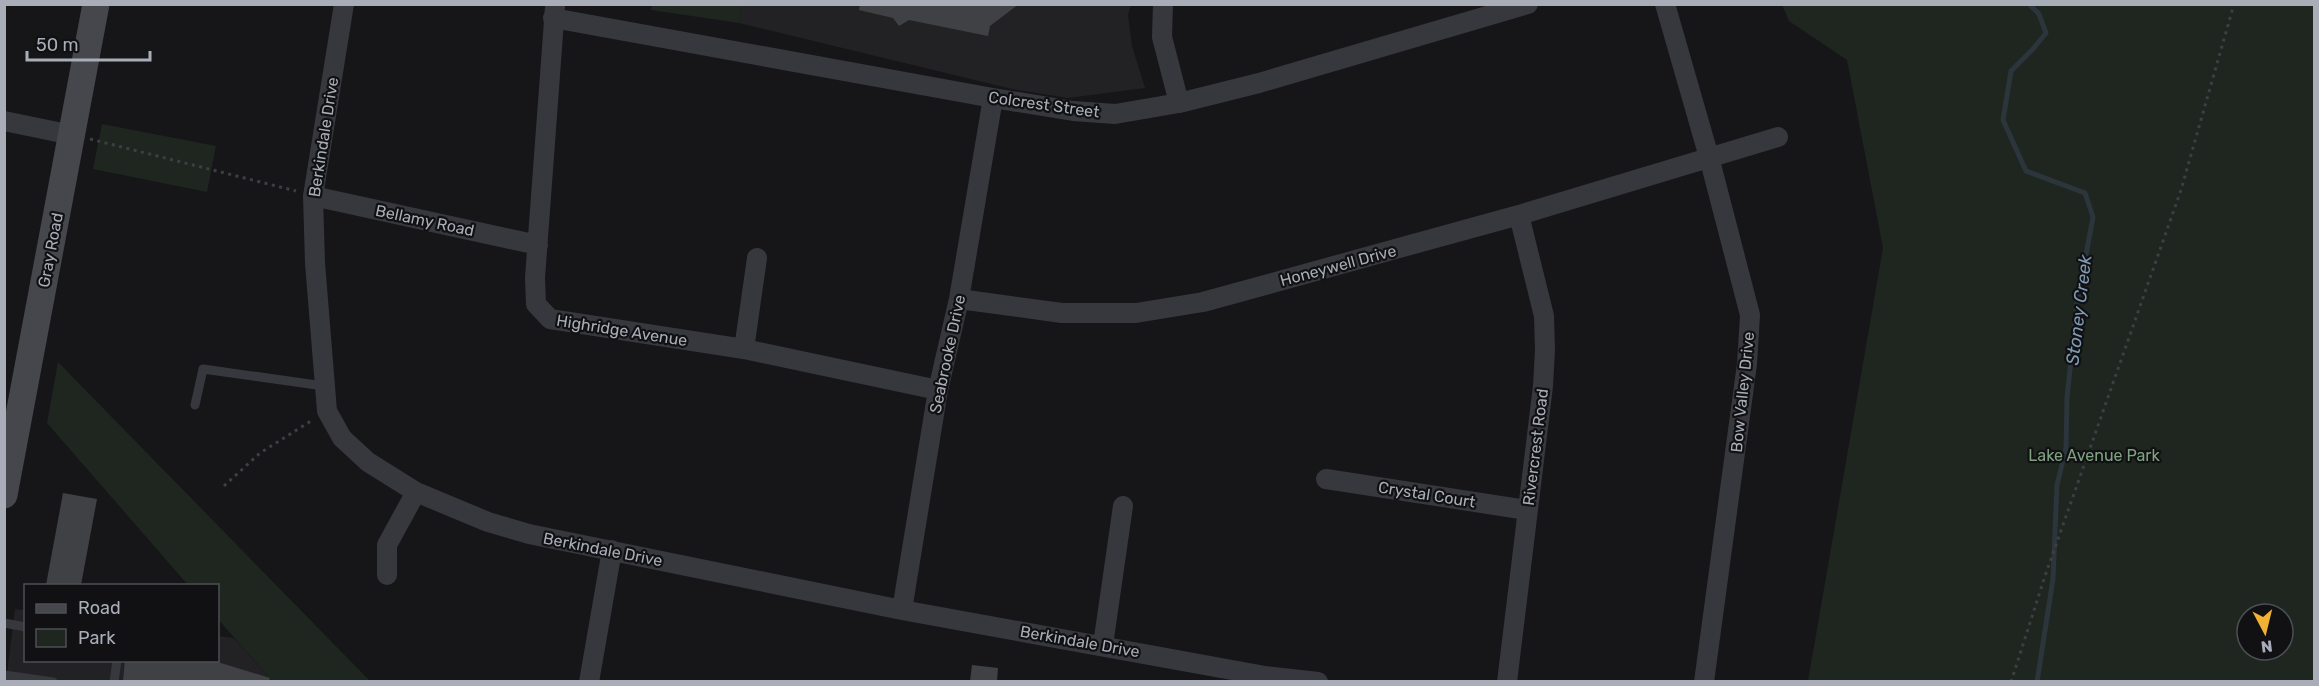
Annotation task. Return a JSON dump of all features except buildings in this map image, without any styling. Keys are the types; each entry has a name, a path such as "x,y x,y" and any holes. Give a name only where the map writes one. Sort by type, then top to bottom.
{"main road":[{"name":"Gray Road","path":"4,495 96,4"}],"street":[{"name":"Berkindale Drive","path":"344,4 312,196 327,411 342,438 368,462 416,492 488,522 529,534 902,610 1103,645 1264,679 1318,681"},
{"path":"1163,4 1162,37 1179,103"},
{"name":"Colcrest Street","path":"554,11 993,98 1073,111 1115,114 1179,103 1259,83 1528,4"},
{"name":"Bow Valley Drive","path":"1665,4 1709,157 1750,315 1747,364 1704,681"},
{"name":"Highridge Avenue","path":"554,11 535,278 536,304 550,319 744,349 939,390"},
{"name":"Seabrooke Drive","path":"902,610 939,390 959,299 993,98"},
{"path":"4,121 72,135"},
{"name":"Honeywell Drive","path":"959,299 1062,313 1136,313 1203,303 1519,215 1778,137"},
{"name":"Bellamy Road","path":"312,196 538,245"},
{"name":"Rivercrest Road","path":"1507,681 1543,386 1545,350 1544,316 1519,215"},
{"path":"744,349 757,258"},
{"name":"Crystal Court","path":"1326,479 1527,510"},
{"path":"387,575 387,545 416,492"},
{"path":"1103,645 1123,506"},
{"path":"589,681 612,550"}],"lane":[{"path":"195,405 203,369 324,386"},
{"path":"4,623 24,627"},
{"path":"114,681 117,662"},
{"path":"4,675 53,681"}],"path":[{"path":"2011,681 2045,576 2181,190 2234,4"},
{"path":"72,135 312,196"},
{"path":"224,486 260,453 327,411"}],"shaded area":[{"path":"742,4 1131,5 1128,15 1132,46 1145,88 1068,98 1012,89 739,23"},
{"path":"15,609 24,610 24,662 219,662 219,636 234,638 272,681 6,682"}],"green space":[{"path":"652,4 742,5 739,23 651,10"},
{"name":"Lake Avenue Park","path":"1782,5 2314,5 2314,681 1808,681 1883,248 1847,60 1789,21"},
{"path":"102,124 216,146 207,192 93,169"},
{"path":"58,362 370,681 272,681 219,620 219,584 187,584 47,423"}],"waterway":[{"name":"Stoney Creek","path":"2029,4 2039,14 2046,33 2011,71 2003,120 2026,171 2085,193 2093,217 2077,303 2067,398 2066,448 2057,485 2053,579 2037,682"}]}
